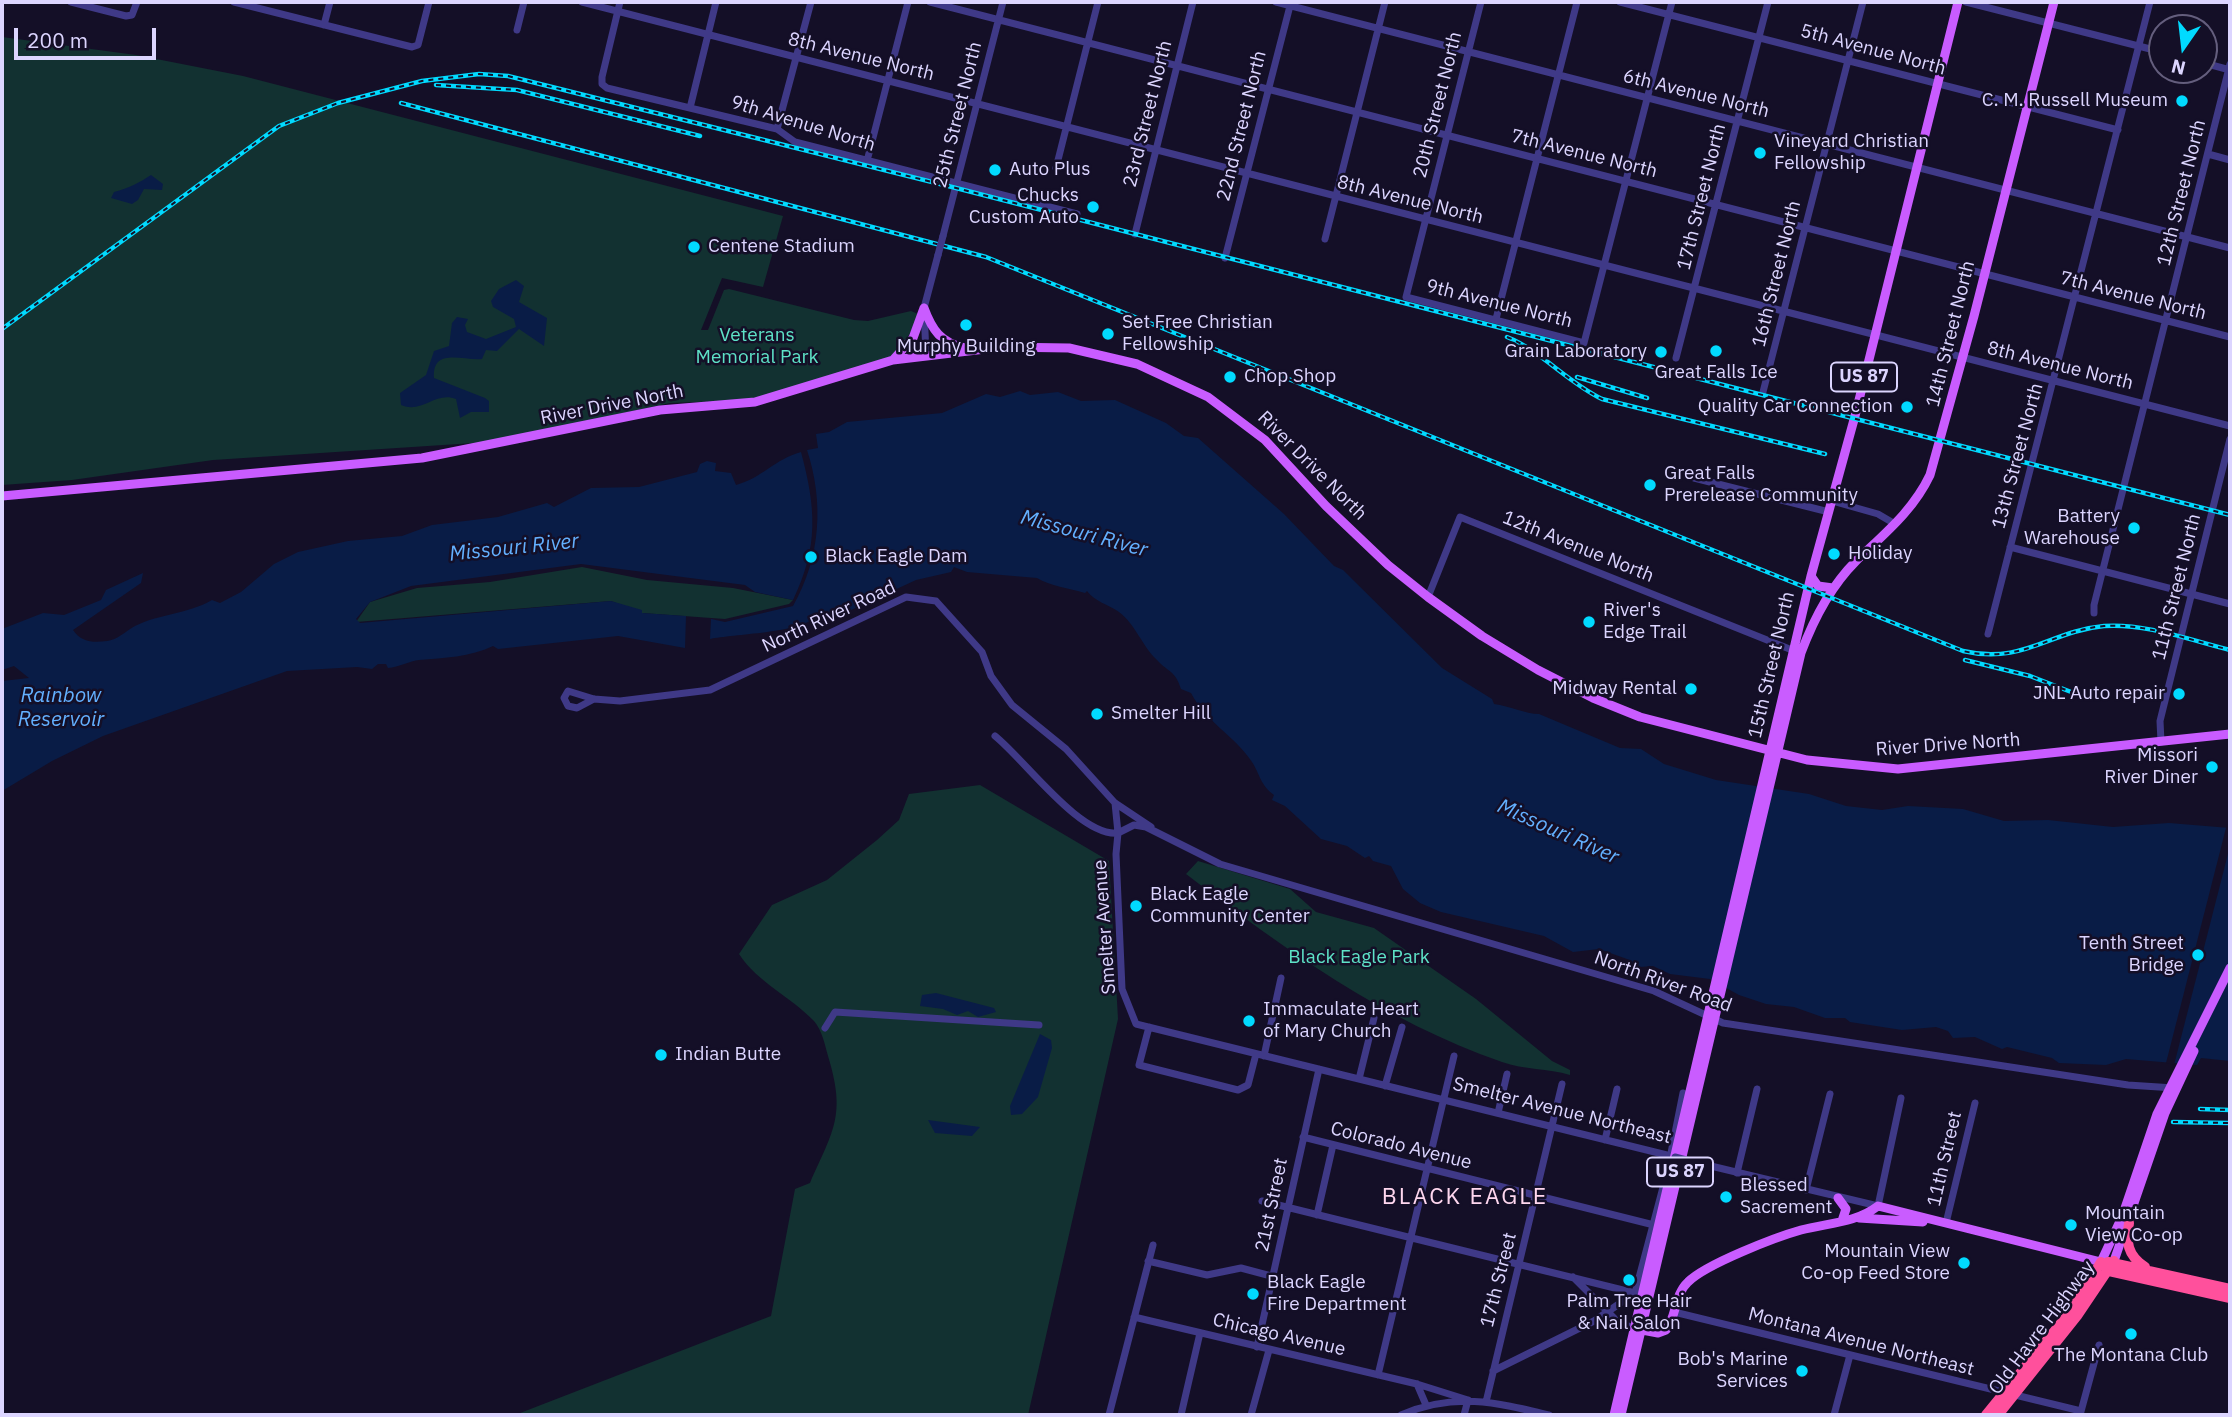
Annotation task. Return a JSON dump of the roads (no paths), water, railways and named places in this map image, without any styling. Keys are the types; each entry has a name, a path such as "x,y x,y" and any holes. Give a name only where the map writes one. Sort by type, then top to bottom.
{"highway":[{"path":"2130,1223 2127,1241 2129,1251 2135,1260 2150,1271"},
{"name":"Smelter Avenue Northeast","path":"2108,1265 2150,1271 2230,1289"},
{"name":"Smelter Avenue Northeast","path":"2108,1265 2230,1298"},
{"name":"Old Havre Highway","path":"1998,1415 2009,1395 2108,1265"},
{"name":"Old Havre Highway","path":"1986,1415 2009,1395"}],"main road":[{"name":"15th Street North","path":"1638,1334 1773,752 1799,652 1811,576 1958,2"},
{"name":"14th Street North","path":"1807,637 1833,588 1895,524 1923,490 1930,475 1963,358 2054,2"},
{"path":"924,308 930,324 944,340 973,349"},
{"path":"893,360 913,338 924,308"},
{"name":"River Drive North","path":"2,496 449,454 659,410 765,400 893,360 926,355 1023,346 1090,352 1137,364 1209,397 1265,440 1326,506 1388,565 1427,597 1491,642 1593,698 1662,725 1837,765 1898,769 2230,734"},
{"path":"1811,576 1818,586 1833,588"},
{"name":"15th Street North","path":"1799,652 1807,637"},
{"path":"2108,1265 2122,1217 2173,1088 2230,968"},
{"path":"2181,1070 2230,981"},
{"path":"2108,1265 2130,1223 2173,1088"},
{"path":"1838,1198 1846,1209 1842,1221"},
{"path":"1859,1218 1878,1206"},
{"name":"Smelter Avenue Northeast","path":"1878,1206 2108,1265"},
{"path":"1638,1334 1666,1330 1683,1288 1696,1276 1779,1238 1859,1218 1946,1223"},
{"name":"US 87","path":"1614,1415 1638,1334"},
{"name":"US 87","path":"1621,1415 1638,1334"}],"street":[{"path":"71,2 126,16 132,15 137,2"},
{"path":"234,2 415,47 429,2"},
{"path":"324,25 330,2"},
{"path":"517,30 524,2"},
{"name":"8th Avenue North","path":"582,2 2230,426"},
{"path":"618,11 620,2"},
{"path":"690,108 716,2"},
{"path":"777,129 811,2"},
{"path":"867,161 908,2"},
{"name":"7th Avenue North","path":"930,2 2230,337"},
{"name":"25th Street North","path":"924,308 1003,2"},
{"path":"1056,168 1098,2"},
{"name":"23rd Street North","path":"1135,234 1193,2"},
{"name":"6th Avenue North","path":"1276,2 2230,248"},
{"path":"1325,239 1385,2"},
{"name":"20th Street North","path":"1406,297 1481,2"},
{"path":"1496,320 1577,2"},
{"name":"5th Avenue North","path":"1620,2 2118,130"},
{"path":"1605,265 1672,2"},
{"name":"17th Street North","path":"1676,358 1768,2"},
{"name":"16th Street North","path":"1763,392 1863,2"},
{"path":"1966,2 2148,48"},
{"name":"13th Street North","path":"1987,634 2150,2"},
{"name":"22nd Street North","path":"1225,258 1290,4"},
{"name":"9th Avenue North","path":"618,11 602,84 607,88 777,129 795,142 1077,214"},
{"name":"12th Street North","path":"2094,614 2101,571 2230,68"},
{"path":"2208,154 2230,160"},
{"name":"9th Avenue North","path":"1406,297 1584,343 1605,265"},
{"path":"924,308 926,355"},
{"name":"11th Street North","path":"2161,742 2160,722 2230,439"},
{"path":"1694,478 1829,512"},
{"path":"1832,501 1878,514 1895,524"},
{"name":"12th Avenue North","path":"1427,597 1460,517 1799,652"},
{"path":"2010,547 2230,604"},
{"name":"North River Road","path":"594,699 649,699 710,690 899,601 915,596 928,597 936,601 982,652 991,676 1012,705 1066,748 1115,803 1158,831 1220,864 1654,991 1712,1019 2114,1083 2173,1088"},
{"name":"North River Road","path":"995,736 1087,825 1099,832 1121,830 1134,825 1158,831"},
{"path":"1115,803 1121,830"},
{"name":"Smelter Avenue","path":"1121,830 1115,846 1122,989 1136,1024"},
{"path":"1149,1027 1139,1065 1238,1090 1245,1089 1260,1055 1281,978"},
{"path":"825,1028 835,1012 1039,1025"},
{"path":"1359,1079 1374,1018"},
{"name":"Smelter Avenue Northeast","path":"1136,1024 1878,1206"},
{"path":"1385,1086 1402,1027"},
{"path":"1378,1375 1454,1056"},
{"name":"21st Street","path":"1257,1347 1319,1069"},
{"path":"1498,1113 1507,1074"},
{"name":"17th Street","path":"1486,1402 1562,1084"},
{"path":"1605,1140 1617,1089"},
{"path":"1737,1173 1757,1089"},
{"path":"1493,1371 1607,1312 1635,1293 1673,1157 1683,1093"},
{"path":"1807,1190 1830,1094"},
{"path":"1878,1206 1901,1098"},
{"name":"11th Street","path":"1946,1223 1975,1102"},
{"name":"Colorado Avenue","path":"1303,1137 1654,1225"},
{"path":"1317,1215 1333,1145"},
{"path":"1262,1201 1635,1293"},
{"path":"1109,1415 1153,1245"},
{"path":"1148,1261 1208,1275 1241,1268 1301,1284"},
{"path":"1572,1276 1618,1322 1638,1334"},
{"name":"Montana Avenue Northeast","path":"1674,1312 2081,1413"},
{"name":"Chicago Avenue","path":"1134,1317 1417,1384 1464,1400"},
{"path":"1181,1415 1200,1333"},
{"path":"2081,1413 2099,1345"},
{"path":"1251,1415 1269,1350"},
{"path":"1835,1415 1850,1354"},
{"path":"1417,1384 1426,1405"},
{"path":"1464,1400 1464,1415"},
{"path":"1401,1415 1426,1405 1464,1400 1544,1415"}],"water":[{"path":"151,175 163,184 162,190 144,189 138,200 132,204 111,198 114,192"},
{"path":"516,280 524,286 519,302 547,318 544,346 519,329 497,351 486,350 482,359 443,359 435,368 434,378 489,401 489,412 471,412 460,418 456,399 449,397 416,407 401,405 400,393 426,375 434,351 449,346 452,323 457,317 468,319 465,325 467,332 486,339 516,327 514,319 493,307 491,301 499,289"},
{"name":"Missouri River","path":"1020,391 1030,395 1058,392 1081,401 1115,400 1166,423 1184,436 1198,438 1284,514 1334,566 1343,570 1442,668 1492,699 1494,704 1539,714 1620,748 1641,749 1664,764 1716,780 1809,794 1846,806 1882,810 1908,806 1963,809 2004,821 2048,820 2113,827 2169,823 2230,828 2230,1061 2201,1058 2197,1065 2126,1059 2106,1065 2059,1063 2052,1058 2007,1047 2002,1049 1975,1037 1953,1038 1948,1031 1936,1027 1902,1030 1850,1022 1845,1018 1825,1018 1794,1007 1766,1004 1739,995 1710,979 1670,974 1653,966 1640,967 1599,949 1573,952 1544,936 1441,912 1420,903 1403,889 1391,866 1373,861 1369,856 1365,858 1347,846 1321,839 1285,806 1272,800 1274,795 1263,783 1245,753 1204,712 1191,693 1181,689 1174,675 1152,654 1125,617 1087,591 1085,593 1060,587 1037,578 967,572 954,567 951,572 916,580 823,623 822,619 815,617 782,630 710,639 711,619 725,622 793,606 809,568 817,529 816,489 807,450 818,448 816,434 829,432 847,422 942,413 986,394 1000,397"},
{"path":"801,452 810,491 812,527 807,562 793,600 755,592 745,585 581,564 411,586 370,602 356,619 360,623 611,601 642,610 642,613 686,616 685,648 618,636 498,649 493,646 466,655 419,660 388,668 386,664 378,664 372,669 357,667 287,671 103,736 52,761 2,791 2,681 29,678 14,666 2,670 2,629 43,613 64,615 101,600 106,590 143,573 141,583 73,630 88,641 111,640 144,622 212,600 220,603 241,592 274,564 298,552 348,541 402,536 432,525 498,517 547,503 554,507 591,488 639,487 697,472 700,464 707,461 716,463 715,471 731,473 736,485"},
{"path":"936,993 994,1008 996,1012 978,1017 968,1011 957,1015 943,1009 920,1006 922,995"},
{"path":"1040,1034 1051,1040 1052,1048 1038,1097 1022,1114 1011,1115 1010,1106"},
{"path":"928,1120 980,1127 972,1136 935,1133"}],"railway":[{"path":"2,329 279,126 338,103 422,81 479,74 508,76 956,188 2230,515"},
{"path":"436,85 517,90 700,136"},
{"path":"401,103 986,257 1963,651 1984,654 2020,651 2068,634 2104,626 2135,627 2167,633 2230,650"},
{"path":"1507,337 1531,350 1602,399 1825,454"},
{"path":"1577,377 1647,398"},
{"path":"1965,660 2030,676 2084,697"},
{"path":"2200,1109 2230,1110"},
{"path":"2173,1122 2230,1123"}],"place":[{"name":"C. M. Russell Museum","path":"2182,101"},
{"name":"Vineyard Christian Fellowship","path":"1760,153"},
{"name":"Auto Plus","path":"995,170"},
{"name":"Chucks Custom Auto","path":"1093,207"},
{"name":"Centene Stadium","path":"694,247"},
{"name":"Murphy Building","path":"966,325"},
{"name":"Set Free Christian Fellowship","path":"1108,334"},
{"name":"Great Falls Ice","path":"1716,351"},
{"name":"Grain Laboratory","path":"1661,352"},
{"name":"Chop Shop","path":"1230,377"},
{"name":"Quality Car Connection","path":"1907,407"},
{"name":"Great Falls Prerelease Community","path":"1650,485"},
{"name":"Battery Warehouse","path":"2134,528"},
{"name":"Holiday","path":"1834,554"},
{"name":"Black Eagle Dam","path":"811,557"},
{"name":"River's Edge Trail","path":"1589,622"},
{"name":"Midway Rental","path":"1691,689"},
{"name":"JNL Auto repair","path":"2179,694"},
{"name":"Smelter Hill","path":"1097,714"},
{"name":"Missori River Diner","path":"2212,767"},
{"name":"Black Eagle Community Center","path":"1136,906"},
{"name":"Tenth Street Bridge","path":"2198,955"},
{"name":"Immaculate Heart of Mary Church","path":"1249,1021"},
{"name":"Indian Butte","path":"661,1055"},
{"name":"Blessed Sacrement","path":"1726,1197"},
{"name":"Mountain View Co-op","path":"2071,1225"},
{"name":"Mountain View Co-op Feed Store","path":"1964,1263"},
{"name":"Palm Tree Hair & Nail Salon","path":"1629,1280"},
{"name":"Black Eagle Fire Department","path":"1253,1294"},
{"name":"The Montana Club","path":"2131,1334"},
{"name":"Bob's Marine Services","path":"1802,1371"}],"district":[{"name":"BLACK EAGLE","path":"1465,1197"}],"park label":[{"name":"Veterans Memorial Park","path":"757,347"},
{"name":"Black Eagle Park","path":"1359,958"}],"water label":[{"name":"Rainbow Reservoir","path":"61,708"}]}
